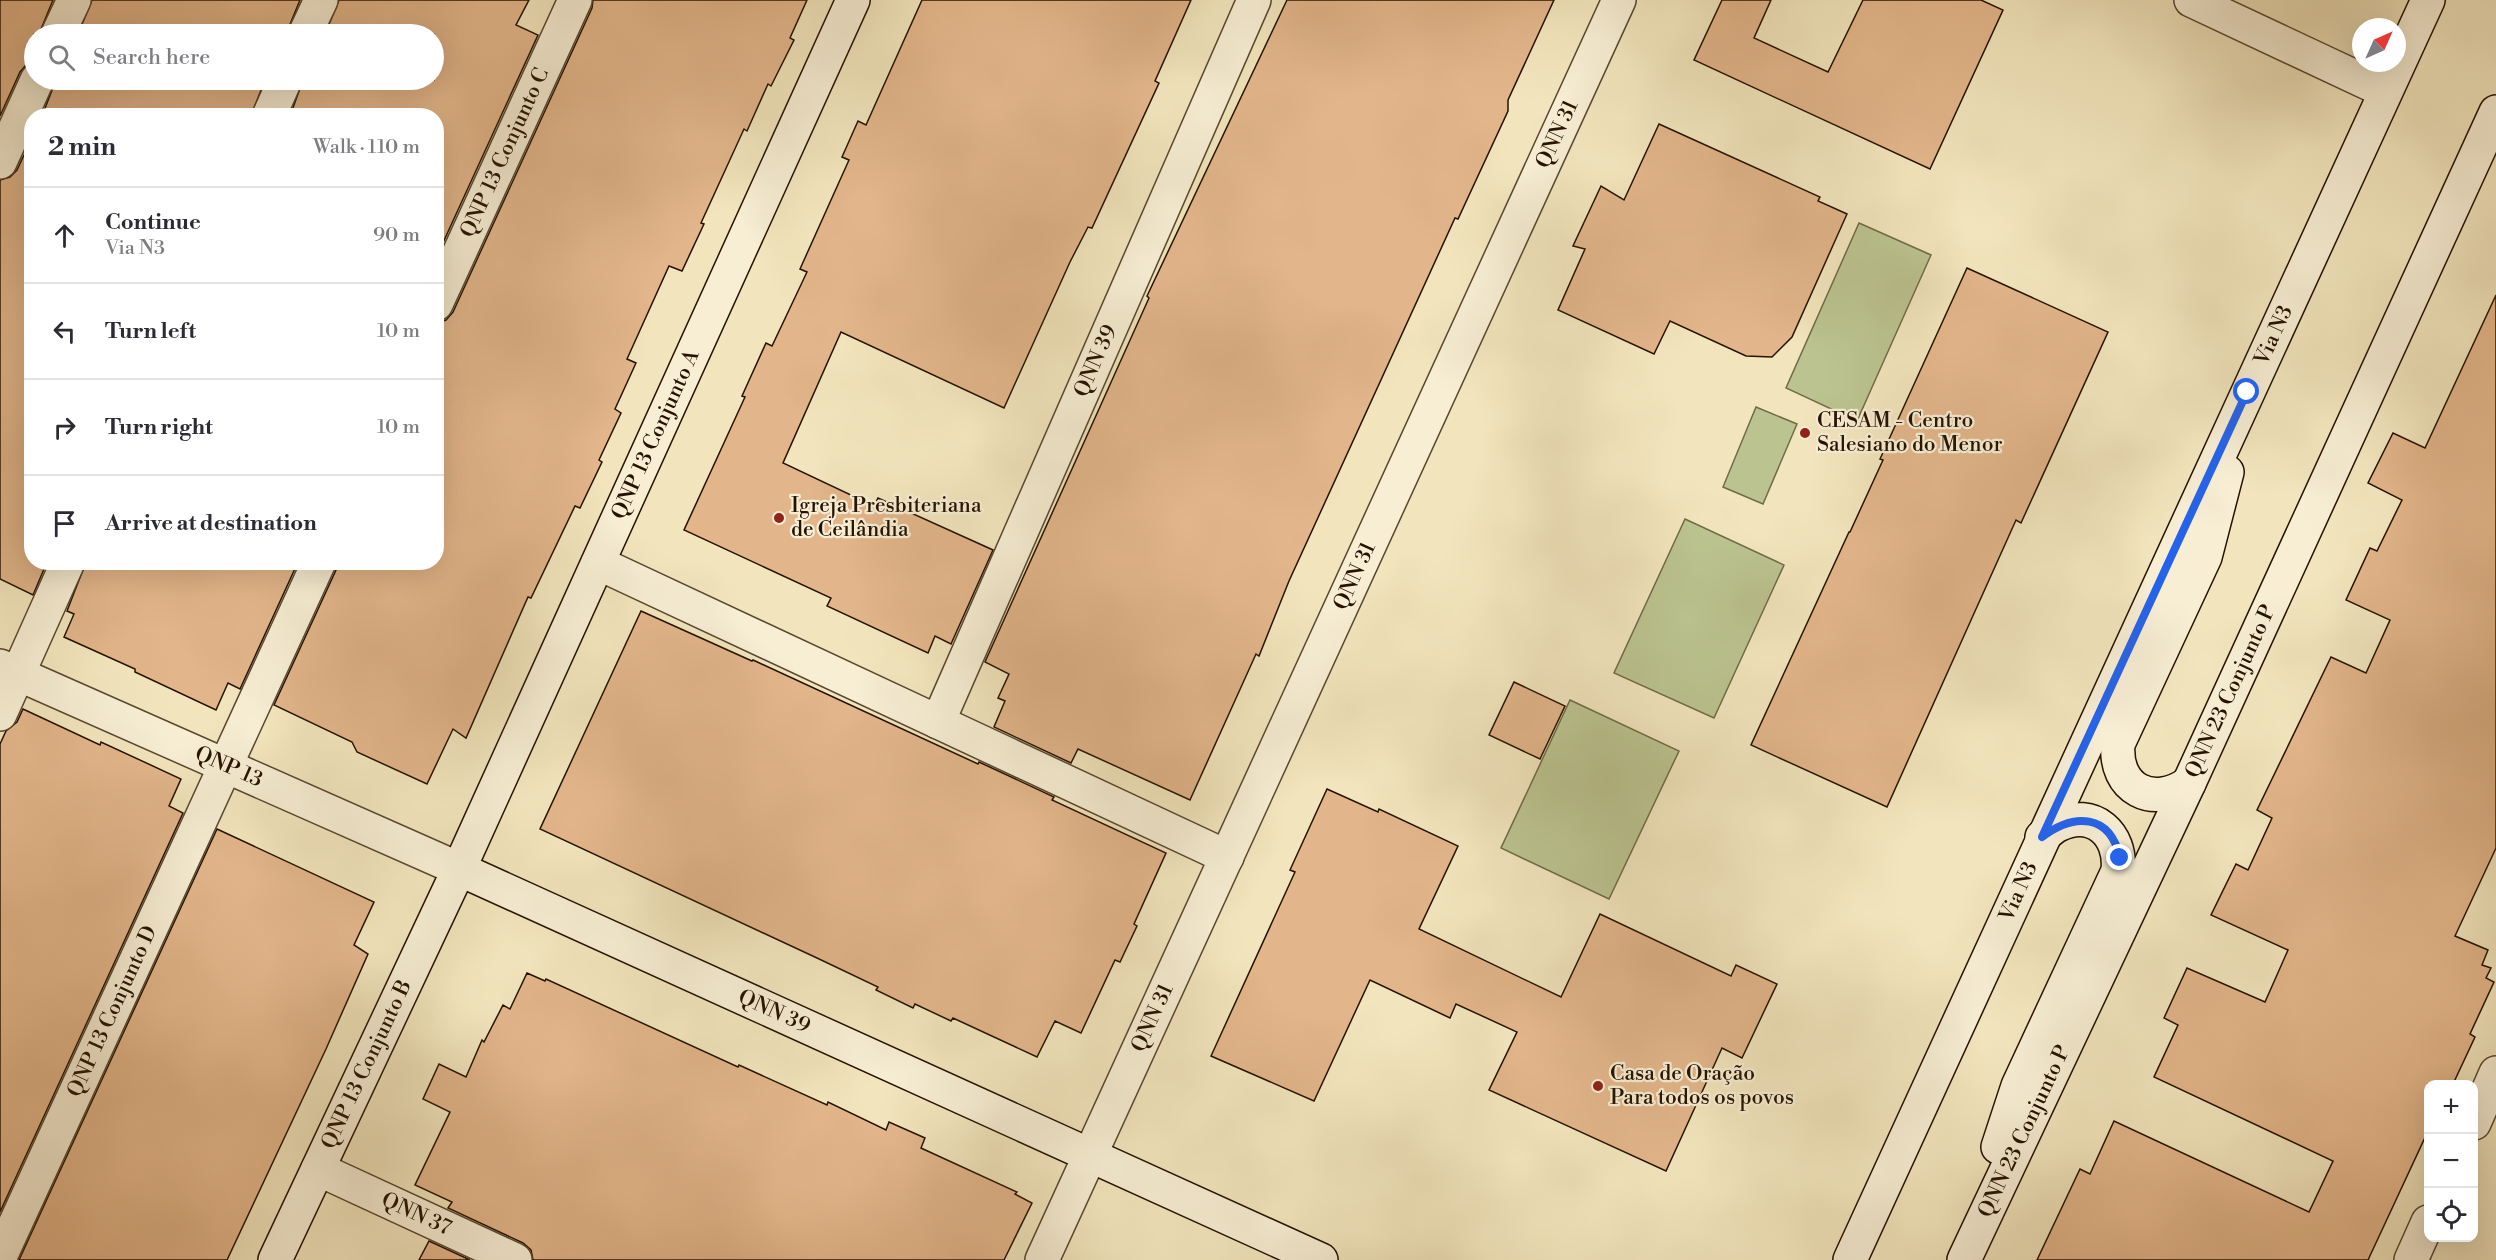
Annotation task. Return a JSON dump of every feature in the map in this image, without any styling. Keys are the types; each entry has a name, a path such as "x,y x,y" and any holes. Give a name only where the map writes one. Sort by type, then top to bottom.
{"street":[{"path":"63,24 74,0"},
{"path":"310,24 321,0"},
{"name":"QNP 13 Conjunto C","path":"444,287 575,0"},
{"name":"QNP 13 Conjunto A","path":"459,868 853,0"},
{"name":"QNN 39","path":"938,722 1254,0"},
{"name":"QNN 31","path":"1042,1260 1619,0"},
{"path":"2192,0 2385,91"},
{"name":"Via N3","path":"1850,1260 2042,837 2428,0"},
{"path":"25,108 33,90"},
{"path":"273,108 281,90"},
{"path":"0,162 24,110"},
{"name":"QNN 23 Conjunto P","path":"1963,1260 2189,783 2495,118"},
{"path":"2189,783 2177,792 2164,795 2150,795 2138,790 2127,781 2120,770 2117,757 2118,744 2205,557 2247,392"},
{"path":"598,563 1227,857"},
{"path":"0,714 9,670 64,570"},
{"path":"226,767 315,570"},
{"name":"QNP 13","path":"9,670 459,868"},
{"name":"QNP 13 Conjunto D","path":"0,1257 226,767"},
{"path":"1963,1260 2018,1086 2118,871 2120,858 2117,845 2110,834 2100,826 2086,820 2071,821 2057,826 2042,837"},
{"name":"QNN 39","path":"459,868 1090,1155"},
{"name":"QNP 13 Conjunto B","path":"275,1260 459,868"},
{"path":"2478,1114 2496,1073"},
{"path":"1090,1155 1321,1260"},
{"name":"QNN 37","path":"318,1169 515,1260"},
{"path":"2411,1260 2424,1231"}],"green space":[{"path":"1859,223 1931,255 1857,421 1786,388"},
{"path":"1756,407 1797,424 1763,504 1723,487"},
{"path":"1685,519 1784,565 1714,718 1614,673"},
{"path":"1570,700 1679,751 1609,899 1501,848"}],"building":[{"path":"0,0 53,0 43,24 24,24 24,67 0,116"},
{"path":"92,0 300,0 290,24 82,24"},
{"path":"339,0 529,0 516,25 538,35 444,241 444,108 293,108 299,90 444,90 444,24 329,24"},
{"path":"593,0 807,0 790,38 794,40 771,86 768,84 747,131 744,129 682,271 669,266 627,359 636,363 615,409 621,413 599,460 602,462 580,508 575,506 531,598 528,597 466,738 453,729 427,784 357,752 352,742 274,705 336,570 444,570 444,321 453,312 592,8"},
{"path":"922,0 1191,0 1155,81 1159,83 1092,228 1088,227 1070,262 1004,408 841,332 783,463 874,506 878,498 993,550 951,644 935,636 928,653 827,606 831,598 684,530 745,397 742,396 766,343 772,346 807,272 800,269 849,160 842,157 858,121 866,125"},
{"path":"1287,0 1554,0 1508,100 1508,111 1458,219 1455,218 1289,581 1259,656 1256,654 1190,800 1078,749 1071,763 994,727 1005,701 998,698 1009,674 985,662 1149,298 1147,296"},
{"path":"1722,0 1771,0 1754,38 1828,72 1863,0 1981,0 2003,10 1930,169 1694,60"},
{"path":"52,90 261,90 254,108 45,108"},
{"path":"1659,124 1820,197 1818,201 1847,214 1792,337 1772,357 1746,356 1670,321 1654,354 1558,310 1585,249 1573,246 1601,186 1624,200"},
{"path":"24,155 24,570 44,570 33,595 0,579 0,180 10,177 17,170"},
{"path":"1967,268 2108,332 2021,523 2016,520 1887,807 1751,745 1883,460 1880,459"},
{"path":"2496,295 2496,848 2455,936 2488,950 2482,965 2491,968 2486,978 2494,982 2470,1034 2475,1037 2455,1080 2424,1080 2424,1140 2368,1260 2037,1260 2080,1169 2090,1174 2114,1121 2309,1212 2333,1161 2154,1077 2178,1025 2164,1018 2187,968 2265,1002 2288,950 2211,915 2236,864 2248,870 2272,818 2257,810 2331,657 2366,673 2390,620 2346,600 2370,548 2377,551 2402,500 2368,483 2393,433 2425,448"},
{"path":"83,570 294,570 240,689 228,683 216,710 135,672 135,669 64,637 74,614 67,611"},
{"path":"641,611 978,764 979,762 1054,797 1052,800 1166,853 1134,924 1137,926 1120,962 1115,960 1081,1033 1055,1021 1037,1057 953,1018 951,1021 915,1004 913,1008 876,990 878,987 540,829"},
{"path":"1514,682 1565,706 1540,759 1489,735"},
{"path":"23,709 181,779 169,806 183,813 0,1212 0,744 6,731 17,722"},
{"path":"1327,789 1378,812 1379,809 1458,846 1419,929 1561,997 1600,914 1731,976 1736,965 1777,984 1742,1058 1722,1048 1666,1171 1489,1090 1517,1032 1456,1004 1450,1018 1370,980 1314,1101 1211,1056 1295,872 1290,870"},
{"path":"217,829 374,902 354,945 368,954 326,1049 227,1260 19,1260"},
{"path":"527,973 545,981 546,979 738,1067 739,1065 827,1105 828,1102 886,1130 889,1122 925,1138 921,1148 1017,1192 1015,1194 1032,1203 1004,1260 533,1260 531,1250 523,1243 448,1208 452,1202 415,1185 450,1112 423,1099 439,1064 466,1077 482,1040 484,1042 503,1005 510,1009"},
{"path":"429,1241 470,1260 419,1260"}],"place":[{"name":"CESAM - Centro Salesiano do Menor","path":"1805,433"},
{"name":"Igreja Presbiteriana de Ceilândia","path":"779,518"},
{"name":"Casa de Oração Para todos os povos","path":"1598,1086"}],"route":[{"path":"2120,858 2117,845 2110,834 2100,826 2086,820 2071,821 2057,826 2042,837 2247,392"}]}
